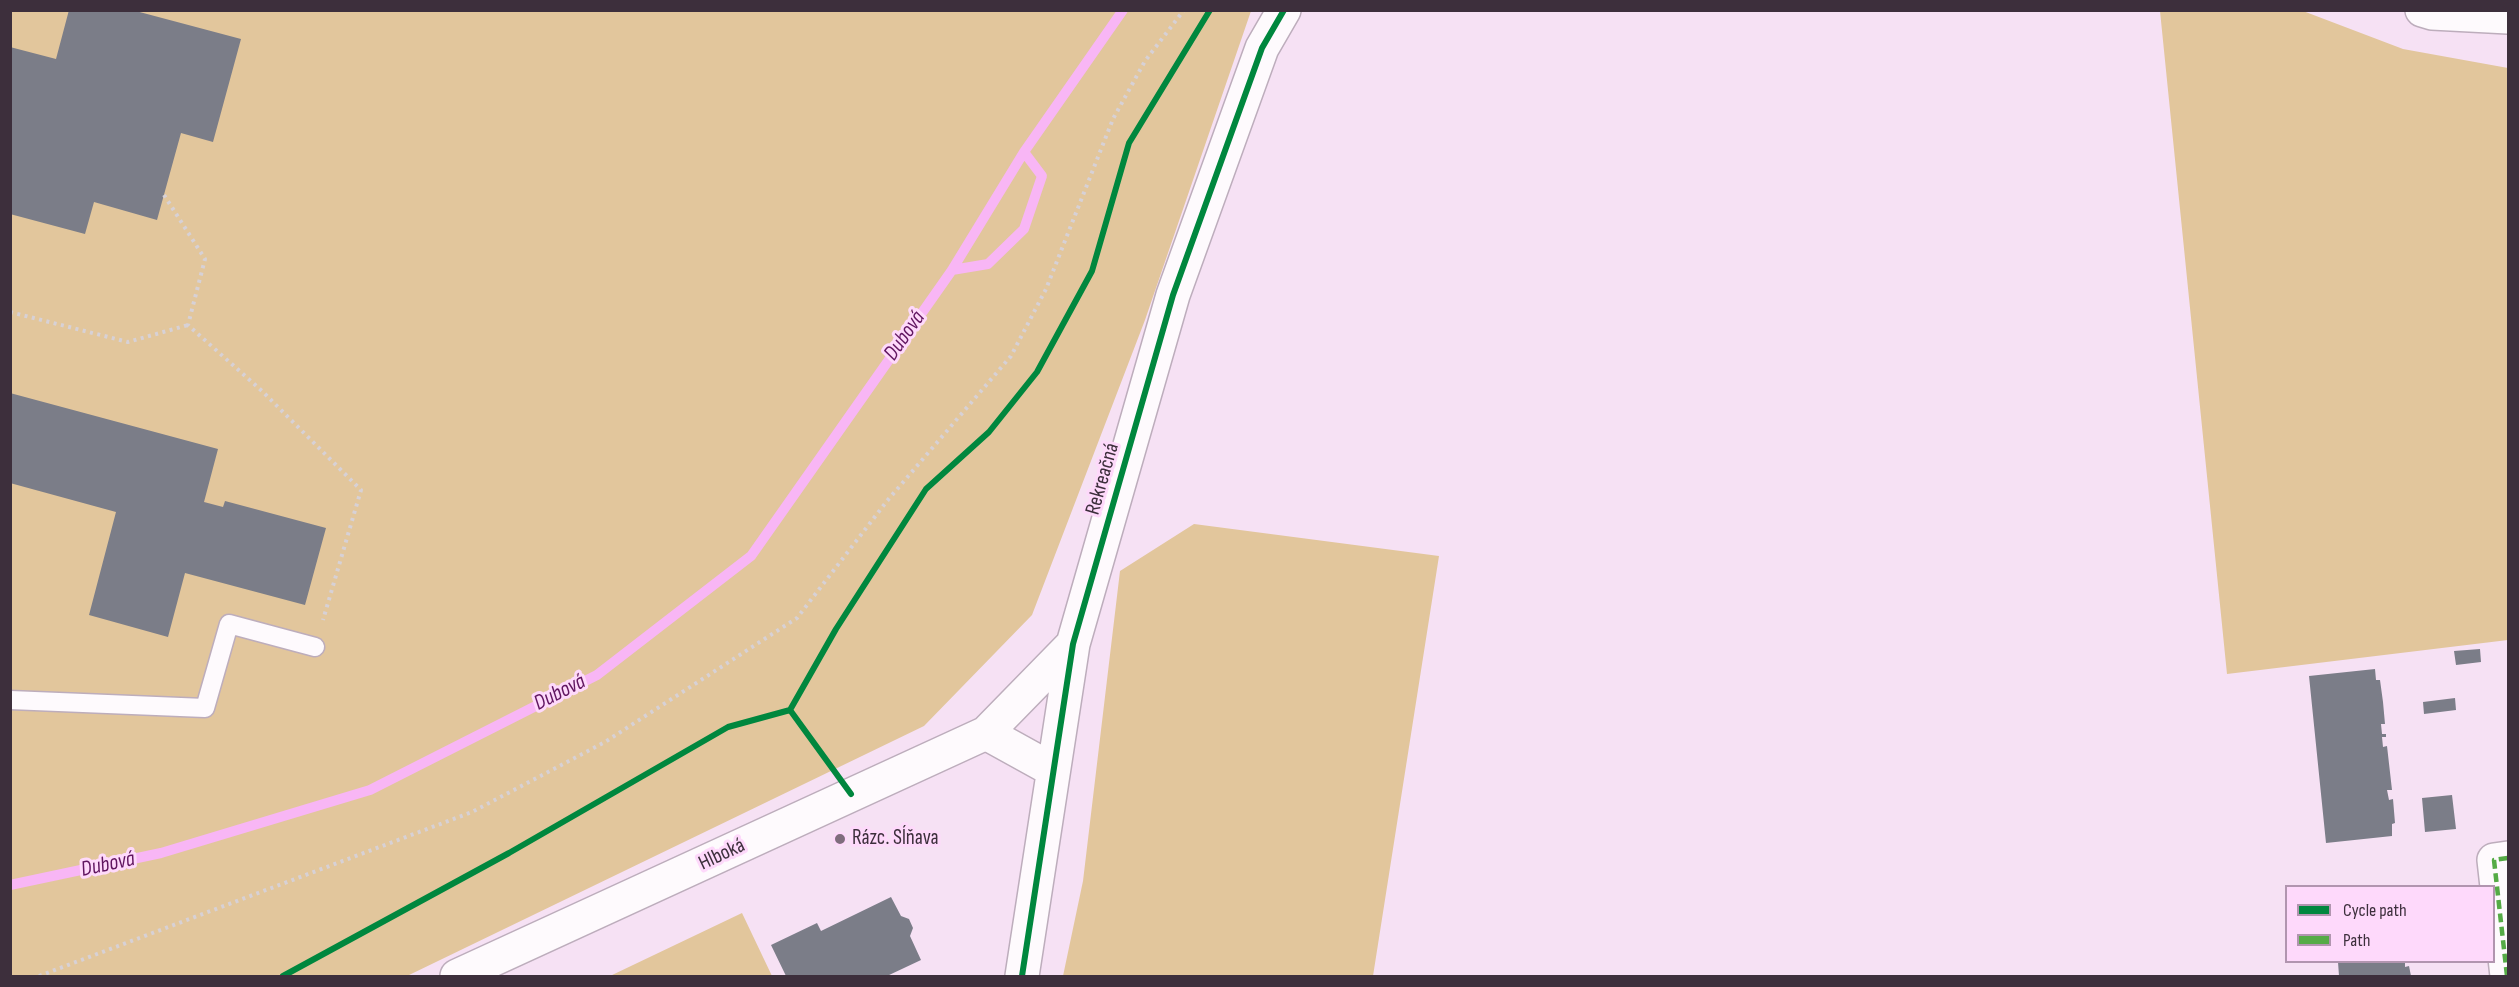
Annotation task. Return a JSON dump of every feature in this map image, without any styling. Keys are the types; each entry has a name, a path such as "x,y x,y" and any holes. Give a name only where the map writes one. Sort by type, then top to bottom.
{"street":[{"name":"Rekreačná","path":"1022,976 1073,644 1173,295 1262,48 1284,10"},
{"path":"2422,10 2432,13 2508,17"},
{"name":"Hlboká","path":"457,976 986,733 1073,644"},
{"path":"986,733 1053,770"},
{"path":"2501,859 2507,976"}],"lane":[{"path":"10,700 205,708 229,624 315,647"}],"path":[{"path":"39,976 472,812 605,742 796,618 887,501 1011,356 1046,289 1113,119 1145,62 1184,10"},
{"path":"164,195 205,259 188,325"},
{"path":"10,312 128,342 188,325"},
{"path":"188,325 263,392 361,490 315,647"}],"shaded area":[{"path":"10,11 1251,11 1145,320 1032,615 924,726 407,976 11,976"},
{"path":"2160,11 2303,11 2403,49 2508,68 2508,640 2227,674"},
{"path":"1194,524 1439,556 1373,976 1063,976 1083,881 1120,571"},
{"path":"742,913 772,976 610,976"}],"building":[{"path":"69,10 132,10 241,39 213,142 181,133 157,220 94,202 85,234 10,214 10,47 56,59"},
{"path":"10,393 218,449 204,502 223,507 225,501 326,528 305,605 185,573 168,637 89,615 116,512 10,483"},
{"path":"2480,649 2481,662 2456,665 2454,651"},
{"path":"2375,669 2376,680 2380,680 2385,724 2381,724 2382,734 2386,734 2386,737 2382,737 2383,747 2387,746 2392,790 2387,790 2389,800 2393,799 2395,823 2392,824 2392,836 2326,843 2309,676"},
{"path":"2455,698 2456,710 2424,714 2423,702"},
{"path":"2452,795 2456,829 2425,832 2422,798"},
{"path":"891,897 901,916 909,919 913,928 910,936 921,960 887,976 786,976 771,945 817,923 821,931"},
{"path":"2338,963 2405,963 2405,967 2409,966 2411,976 2339,976"}],"waterway":[{"name":"Dubová","path":"10,885 161,853 370,790 597,675 751,556 952,270 1024,152 1123,10"},
{"name":"Dubová","path":"952,270 988,264 1024,229 1042,176 1024,152"}],"marked path":[{"path":"2507,976 2494,860 2508,858"}],"cycle path":[{"path":"283,976 509,853 728,727 790,710 836,629 926,489 989,432 1037,372 1092,271 1129,143 1210,10"},
{"path":"1022,976 1073,644 1173,295 1262,48 1284,10"},
{"path":"790,710 851,794"}],"place":[{"name":"Rázc. Sĺňava","path":"840,839"}]}
